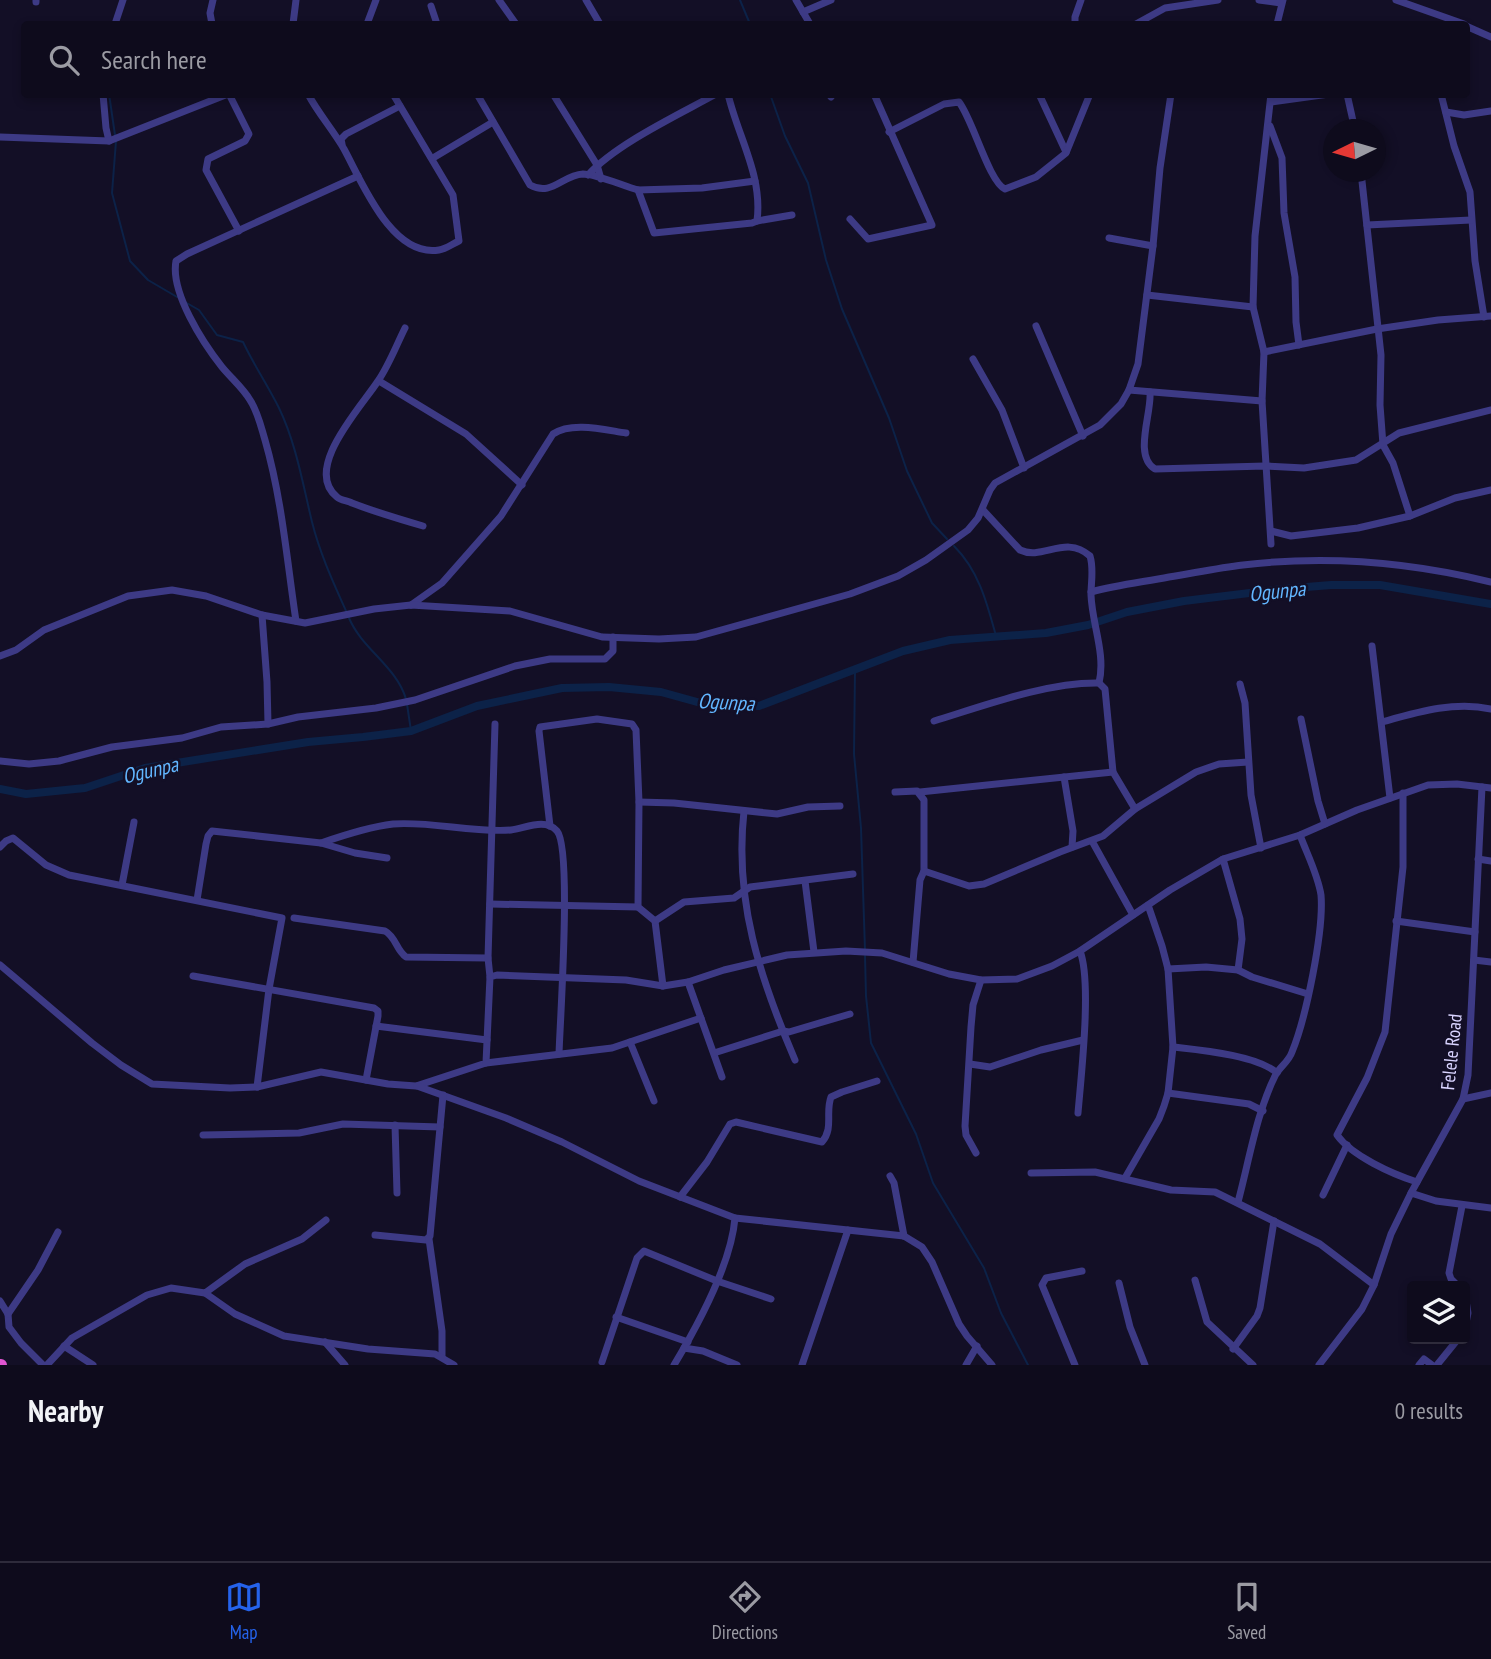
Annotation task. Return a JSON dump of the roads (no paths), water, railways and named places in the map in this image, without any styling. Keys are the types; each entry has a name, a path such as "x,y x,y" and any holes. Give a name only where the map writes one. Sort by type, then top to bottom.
{"street":[{"path":"116,21 123,0"},
{"path":"211,21 213,0"},
{"path":"293,21 296,0"},
{"path":"368,21 376,0"},
{"path":"499,0 514,21"},
{"path":"586,0 598,21"},
{"path":"796,0 808,21"},
{"path":"803,12 831,0"},
{"path":"1075,21 1081,0"},
{"path":"1140,21 1164,4 1218,0"},
{"path":"1259,0 1282,1 1278,21"},
{"path":"1396,0 1456,21"},
{"path":"430,6 436,21"},
{"path":"1442,21 1444,16"},
{"path":"1470,27 1491,37"},
{"path":"103,98 109,141"},
{"path":"0,138 109,141 219,98"},
{"path":"231,98 248,134 245,141 208,159 206,170 239,231"},
{"path":"311,98 342,145 383,220 397,237 427,250 442,250 459,241 453,195 395,98"},
{"path":"479,98 523,176 536,188 553,188 568,178 588,175 638,190 702,188 755,181"},
{"path":"557,98 597,165 601,179"},
{"path":"588,175 597,165 709,98"},
{"path":"729,98 755,181 759,210 757,221"},
{"path":"850,219 868,239 932,225 876,98"},
{"path":"1041,98 1066,153"},
{"path":"889,132 944,104 959,102 996,181 1005,189 1036,177 1066,153 1088,98"},
{"path":"0,656 16,650 44,630 128,596 154,591 172,590 206,596 262,615 306,623 374,609 411,605 510,611 580,632 659,639 696,637 875,586 898,576 968,530 983,510 995,483 1083,436 1111,416 1129,390 1138,364 1170,98"},
{"path":"1271,98 1255,236 1253,307 1264,352 1262,401 1271,544"},
{"path":"1348,98 1353,119"},
{"path":"1264,352 1377,329 1438,320 1488,317 1471,220 1470,192 1454,146 1442,98"},
{"path":"342,145 341,139 346,134 400,106"},
{"path":"1446,112 1464,116 1491,111"},
{"path":"1269,119 1274,141 1282,158 1284,213 1294,277 1300,345"},
{"path":"433,158 493,122"},
{"path":"296,621 276,489 257,414 250,399 220,365 204,341 176,285 174,272 176,261 187,254 358,176"},
{"path":"1362,182 1381,355 1380,405 1383,444 1393,463 1410,516"},
{"path":"638,190 654,233 752,223 793,215"},
{"path":"1367,225 1471,220"},
{"path":"1109,238 1153,246"},
{"path":"1147,295 1253,307"},
{"path":"1036,326 1083,436"},
{"path":"404,328 379,381 350,419 331,451 326,480 337,497 382,515 423,526"},
{"path":"973,359 1002,410 1024,468"},
{"path":"379,381 466,433 522,485"},
{"path":"1129,390 1262,401"},
{"path":"1150,392 1145,458 1155,469 1265,466 1304,468 1356,460 1399,433 1491,410"},
{"path":"411,605 442,583 501,516 557,430 593,428 626,433"},
{"path":"1271,531 1291,536 1316,535 1410,516 1455,498 1491,490"},
{"path":"983,510 1020,550 1027,553 1064,546 1086,552 1090,556 1093,565 1091,595 1102,669 1099,683"},
{"path":"1091,595 1116,585 1243,565 1313,561 1406,565 1491,582"},
{"path":"262,615 268,724"},
{"path":"0,761 40,764 112,747 182,738 222,727 268,724 415,701 515,666 550,659 605,660 614,650 613,637"},
{"path":"1372,646 1390,798"},
{"path":"933,722 1000,701 1066,685 1099,683"},
{"path":"1099,683 1105,690 1113,772 1135,809"},
{"path":"1240,684 1246,712 1251,795 1261,848"},
{"path":"1382,722 1454,705 1491,709"},
{"path":"550,827 539,731 544,726 597,719 632,723 636,730 639,802 638,907"},
{"path":"1301,719 1325,824"},
{"path":"485,1063 490,976 488,958 495,724"},
{"path":"924,871 969,886 977,886 1104,836 1135,809 1196,772 1219,764 1248,762"},
{"path":"895,792 920,793 1113,772"},
{"path":"1064,777 1073,831 1072,847"},
{"path":"490,976 626,980 663,986 688,982 758,961 814,952 846,951 871,952 981,980 1017,979 1034,974 1080,951 1223,859 1300,835 1428,785 1457,784 1491,788"},
{"name":"Felele Road","path":"1319,1365 1355,1320 1374,1284 1391,1234 1411,1193 1463,1099 1468,1075 1482,787"},
{"path":"913,962 920,880 924,871 924,800 920,793"},
{"path":"1403,793 1404,867 1385,1032 1367,1078 1337,1135 1347,1146 1380,1167 1417,1182"},
{"path":"639,802 777,814 808,807 840,806"},
{"path":"744,811 741,854 754,951 795,1059"},
{"path":"122,885 134,822"},
{"path":"321,843 391,825 514,830 530,825 550,827 558,832 562,845 565,905 559,1054"},
{"path":"197,900 206,844 212,831 321,843 340,850 387,858"},
{"path":"1238,1202 1263,1111 1277,1073 1292,1054 1308,994 1321,916 1321,898 1320,887 1300,835"},
{"path":"0,847 13,838 56,870 282,918 269,989 257,1087"},
{"path":"1092,841 1133,915"},
{"path":"1223,859 1240,919 1242,939 1237,970"},
{"path":"1478,859 1491,861"},
{"path":"655,921 684,902 734,898 750,887 853,874"},
{"path":"805,881 814,952"},
{"path":"490,904 638,907 655,921 663,986"},
{"path":"1125,1178 1159,1119 1168,1093 1173,1047 1168,970 1148,905"},
{"path":"294,918 385,931 390,933 398,949 406,957 488,958"},
{"path":"1396,920 1475,932"},
{"path":"1078,1113 1084,984 1080,951"},
{"path":"1474,960 1491,962"},
{"path":"0,965 92,1043 152,1084 257,1087 313,1073 416,1086 506,1118 562,1142 639,1181 735,1218 904,1236 922,1247 959,1324 992,1365"},
{"path":"1168,970 1206,967 1237,970 1308,994"},
{"path":"193,976 374,1008 378,1011 366,1080"},
{"path":"976,1153 966,1135 965,1126 973,1004 981,980"},
{"path":"688,982 722,1077"},
{"path":"714,1053 783,1031 789,1032 850,1014"},
{"path":"416,1086 485,1063 612,1048 701,1018"},
{"path":"376,1026 487,1040"},
{"path":"970,1064 990,1067 1041,1050 1083,1040"},
{"path":"630,1042 654,1101"},
{"path":"1173,1047 1222,1053 1265,1066 1277,1073"},
{"path":"680,1197 707,1162 730,1124 736,1122 822,1142 829,1129 831,1097 877,1081"},
{"path":"1168,1093 1249,1104 1263,1111"},
{"path":"1463,1099 1491,1093"},
{"path":"442,1357 442,1331 429,1239 443,1095"},
{"path":"203,1135 299,1133 343,1124 440,1126"},
{"path":"396,1125 397,1193"},
{"path":"1323,1195 1347,1146"},
{"path":"1031,1173 1095,1172 1171,1190 1215,1192 1320,1244 1374,1284"},
{"path":"890,1176 894,1183 904,1236"},
{"path":"1411,1193 1462,1206 1491,1208"},
{"path":"1453,1281 1449,1273 1462,1206"},
{"path":"674,1365 717,1281 731,1245 735,1218"},
{"path":"205,1293 245,1265 302,1239 326,1220"},
{"path":"1233,1349 1260,1308 1274,1221"},
{"path":"802,1365 848,1230"},
{"path":"8,1314 38,1269 58,1232"},
{"path":"375,1234 429,1239"},
{"path":"603,1362 637,1258 644,1251 717,1281 771,1299"},
{"path":"1075,1365 1042,1285 1046,1279 1082,1271"},
{"path":"1195,1280 1207,1322 1253,1365"},
{"path":"1119,1283 1130,1327 1145,1365"},
{"path":"0,1301 8,1314 9,1327 21,1343 45,1365 84,1330 147,1295 171,1288 205,1293 235,1314 272,1332 325,1342 442,1357 454,1365"},
{"path":"616,1317 737,1365"},
{"path":"325,1342 345,1365"},
{"path":"1419,1365 1424,1359 1435,1365 1454,1344"},
{"path":"64,1346 93,1365"},
{"path":"966,1365 976,1346"}],"waterway":[{"path":"740,0 749,21"},
{"path":"110,98 115,135"},
{"path":"771,98 785,136 808,183 826,260 842,309 889,418 907,471 932,523 947,539"},
{"path":"116,141 112,193 130,261 148,280 177,297"},
{"path":"185,302 199,310 217,335 243,342 275,400 295,450 319,546 347,613"},
{"path":"954,546 976,577 996,636"},
{"name":"Ogunpa","path":"0,789 26,794 85,788 145,768 308,742 411,731 477,706 562,688 609,687 661,692 708,705 759,706 903,651 950,640 1046,633 1088,625 1127,612 1184,601 1282,589 1380,585 1491,604"},
{"path":"349,618 362,639 395,677 406,699"},
{"path":"855,669 854,754 861,828 865,950"},
{"path":"407,704 411,731"},
{"path":"865,956 871,1043 916,1134 933,1183 984,1268 1001,1313 1028,1365"}]}
